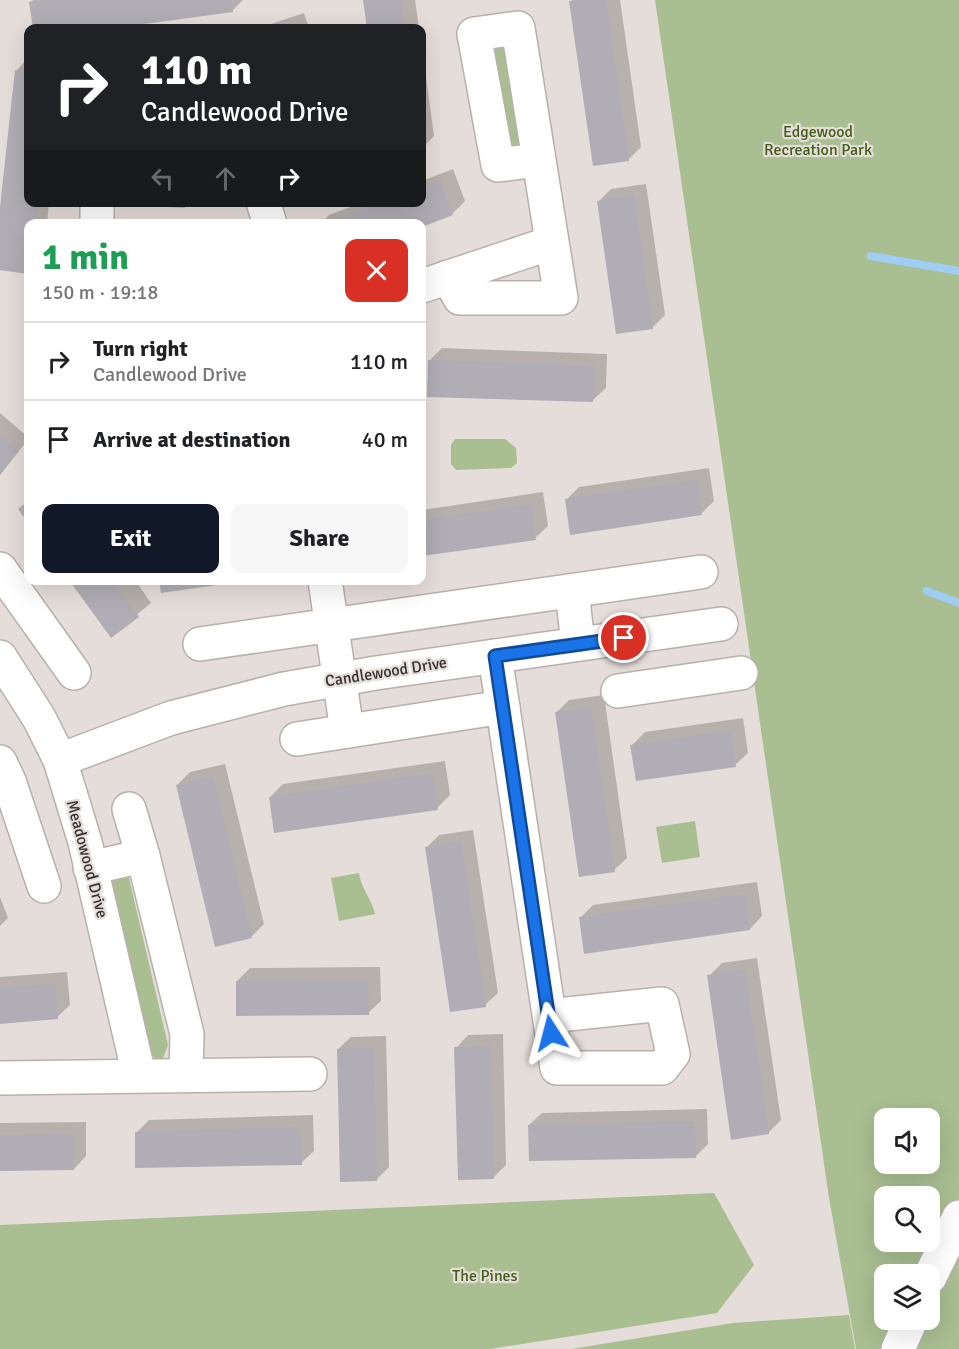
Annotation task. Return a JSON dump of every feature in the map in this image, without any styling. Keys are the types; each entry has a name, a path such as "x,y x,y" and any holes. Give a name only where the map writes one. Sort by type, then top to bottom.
{"street":[{"path":"435,282 460,298 561,298 538,160"},
{"path":"435,282 551,243"},
{"path":"0,569 74,673"},
{"path":"200,644 701,572"},
{"path":"326,585 347,731"},
{"path":"572,591 578,644"},
{"name":"Candlewood Drive","path":"60,760 171,718 284,689 721,624"},
{"path":"670,631 677,682"},
{"path":"495,656 549,1016"},
{"name":"Meadowood Drive","path":"0,657 10,691 60,760 90,868 139,1074"},
{"path":"618,691 741,673"},
{"path":"297,739 503,707"},
{"path":"0,762 9,780 44,886"},
{"path":"129,809 143,856 187,1034 186,1074"},
{"path":"90,868 143,856"},
{"path":"0,1078 139,1074 310,1074"},
{"path":"936,1264 959,1217"},
{"path":"898,1349 907,1330"}],"green space":[{"name":"Edgewood Recreation Park","path":"655,0 959,0 959,1349 856,1349 829,1198"},
{"path":"497,43 505,47 519,139 518,145 506,148 492,45"},
{"path":"455,439 505,439 516,448 517,463 511,468 456,470 451,464 451,445"},
{"path":"695,821 700,857 662,863 656,827"},
{"path":"359,873 375,914 339,921 331,878"},
{"path":"123,874 129,878 168,1045 163,1058 157,1060 149,1052 109,885 110,878"},
{"name":"The Pines","path":"714,1193 754,1265 717,1313 490,1349 0,1349 0,1225"},
{"path":"849,1315 855,1349 571,1349 733,1323"}],"building":[{"path":"44,0 231,0 233,12 144,24 32,24 29,2"},
{"path":"363,0 401,0 404,24 366,24"},
{"path":"606,0 629,161 593,166 569,1"},
{"path":"15,70 24,71 24,207 38,207 37,219 24,219 24,273 0,270 0,207"},
{"path":"440,181 453,215 426,225 426,219 339,219 369,207 426,207 426,186"},
{"path":"634,195 653,329 616,334 597,201"},
{"path":"428,360 595,366 593,402 427,397"},
{"path":"0,436 19,451 0,475"},
{"path":"697,480 702,515 570,535 565,499"},
{"path":"24,504 24,517 18,509"},
{"path":"531,504 536,540 426,555 426,519"},
{"path":"73,585 117,585 139,617 111,638"},
{"path":"160,585 218,585 161,593"},
{"path":"591,707 615,872 579,877 555,712"},
{"path":"731,730 736,767 636,781 630,745"},
{"path":"433,773 438,810 274,833 269,797"},
{"path":"213,776 252,938 215,947 176,785"},
{"path":"461,841 486,1007 450,1012 425,847"},
{"path":"745,894 750,930 584,954 579,917"},
{"path":"745,970 769,1134 731,1140 707,975"},
{"path":"368,979 369,1015 236,1016 236,981"},
{"path":"55,984 58,1019 0,1024 0,988"},
{"path":"491,1046 494,1179 458,1180 454,1047"},
{"path":"374,1048 377,1181 340,1182 337,1049"},
{"path":"695,1121 696,1158 529,1161 528,1125"},
{"path":"300,1127 302,1165 135,1168 135,1132"},
{"path":"74,1134 74,1170 0,1171 0,1135"}],"waterway":[{"path":"871,256 959,271"},
{"path":"927,591 959,603"}],"route":[{"path":"551,1033 495,656 624,638"}]}
